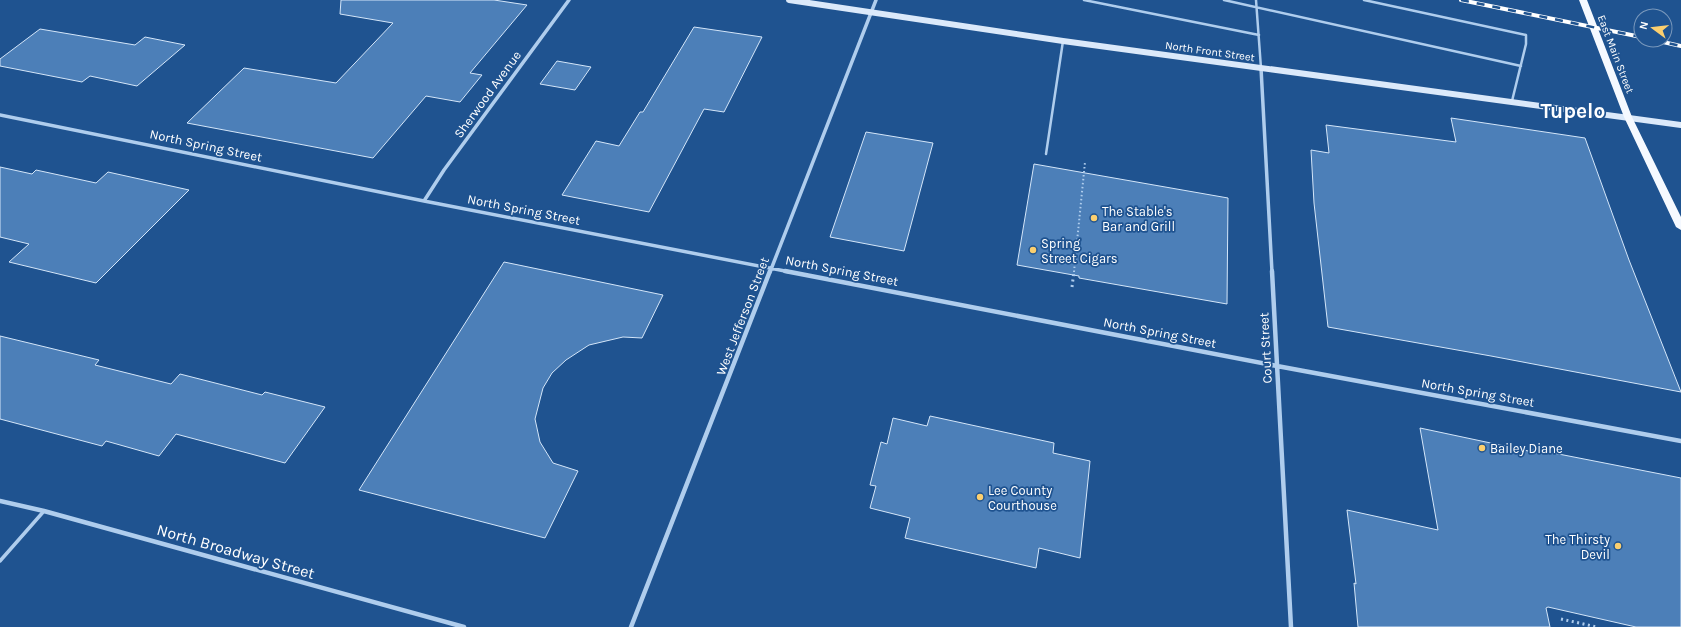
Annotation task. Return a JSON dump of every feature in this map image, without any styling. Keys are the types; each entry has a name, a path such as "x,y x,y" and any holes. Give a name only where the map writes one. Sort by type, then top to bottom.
{"main road":[{"name":"East Main Street","path":"1583,0 1628,117 1681,227"}],"street":[{"name":"Sherwood Avenue","path":"424,201 444,170 569,0"},
{"name":"North Front Street","path":"789,0 1063,41 1681,125"},
{"name":"West Jefferson Street","path":"632,627 876,0"},
{"name":"Court Street","path":"1261,68 1291,627"},
{"name":"North Spring Street","path":"0,115 424,201 1278,366 1681,440"},
{"name":"North Broadway Street","path":"0,501 44,511 464,627"}],"lane":[{"path":"1084,0 1259,34"},
{"path":"1224,0 1521,66"},
{"path":"1256,0 1261,68"},
{"path":"1364,0 1526,35 1526,44 1512,101"},
{"path":"1046,154 1063,41"},
{"path":"0,561 44,511"}],"path":[{"path":"1072,287 1085,162"},
{"path":"1562,619 1597,627"}],"building":[{"path":"341,0 494,0 527,5 470,73 482,75 460,102 426,96 373,158 187,123 244,68 336,83 393,23 340,14"},
{"path":"694,27 762,37 724,112 704,109 649,212 562,195 596,141 619,146 640,112 643,112"},
{"path":"40,29 135,45 145,37 185,45 137,86 90,76 82,82 0,66 0,59"},
{"path":"557,61 591,67 575,90 540,84"},
{"path":"1451,118 1585,138 1629,260 1681,392 1328,327 1314,203 1311,150 1329,153 1326,125 1456,142"},
{"path":"866,132 933,143 904,251 830,237"},
{"path":"1034,164 1228,198 1227,304 1079,278 1079,276 1017,265"},
{"path":"0,167 32,174 36,170 96,183 108,172 189,190 96,283 9,262 29,244 0,237"},
{"path":"504,262 663,295 642,338 623,337 589,345 566,360 552,373 543,388 535,419 540,442 553,463 578,471 545,538 359,490"},
{"path":"0,336 99,360 95,365 171,384 180,374 262,395 265,392 325,407 285,463 176,434 159,456 106,441 102,446 0,419"},
{"name":"Lee County Courthouse","path":"930,416 1054,443 1053,453 1090,461 1080,558 1039,548 1036,568 905,538 910,518 870,508 876,486 870,485 881,442 887,444 893,418 927,426"},
{"path":"1420,428 1533,452 1533,449 1681,478 1681,627 1636,627 1548,607 1546,608 1550,627 1358,627 1354,583 1356,584 1347,510 1438,530"}],"railway":[{"path":"1461,0 1633,35"},
{"path":"1673,44 1681,46"}],"place":[{"name":"The Stable's Bar and Grill","path":"1094,218"},
{"name":"Spring Street Cigars","path":"1033,250"},
{"name":"Bailey Diane","path":"1482,448"},
{"name":"Lee County Courthouse","path":"980,497"},
{"name":"The Thirsty Devil","path":"1618,546"}],"district":[{"name":"Tupelo","path":"1573,111"}]}
